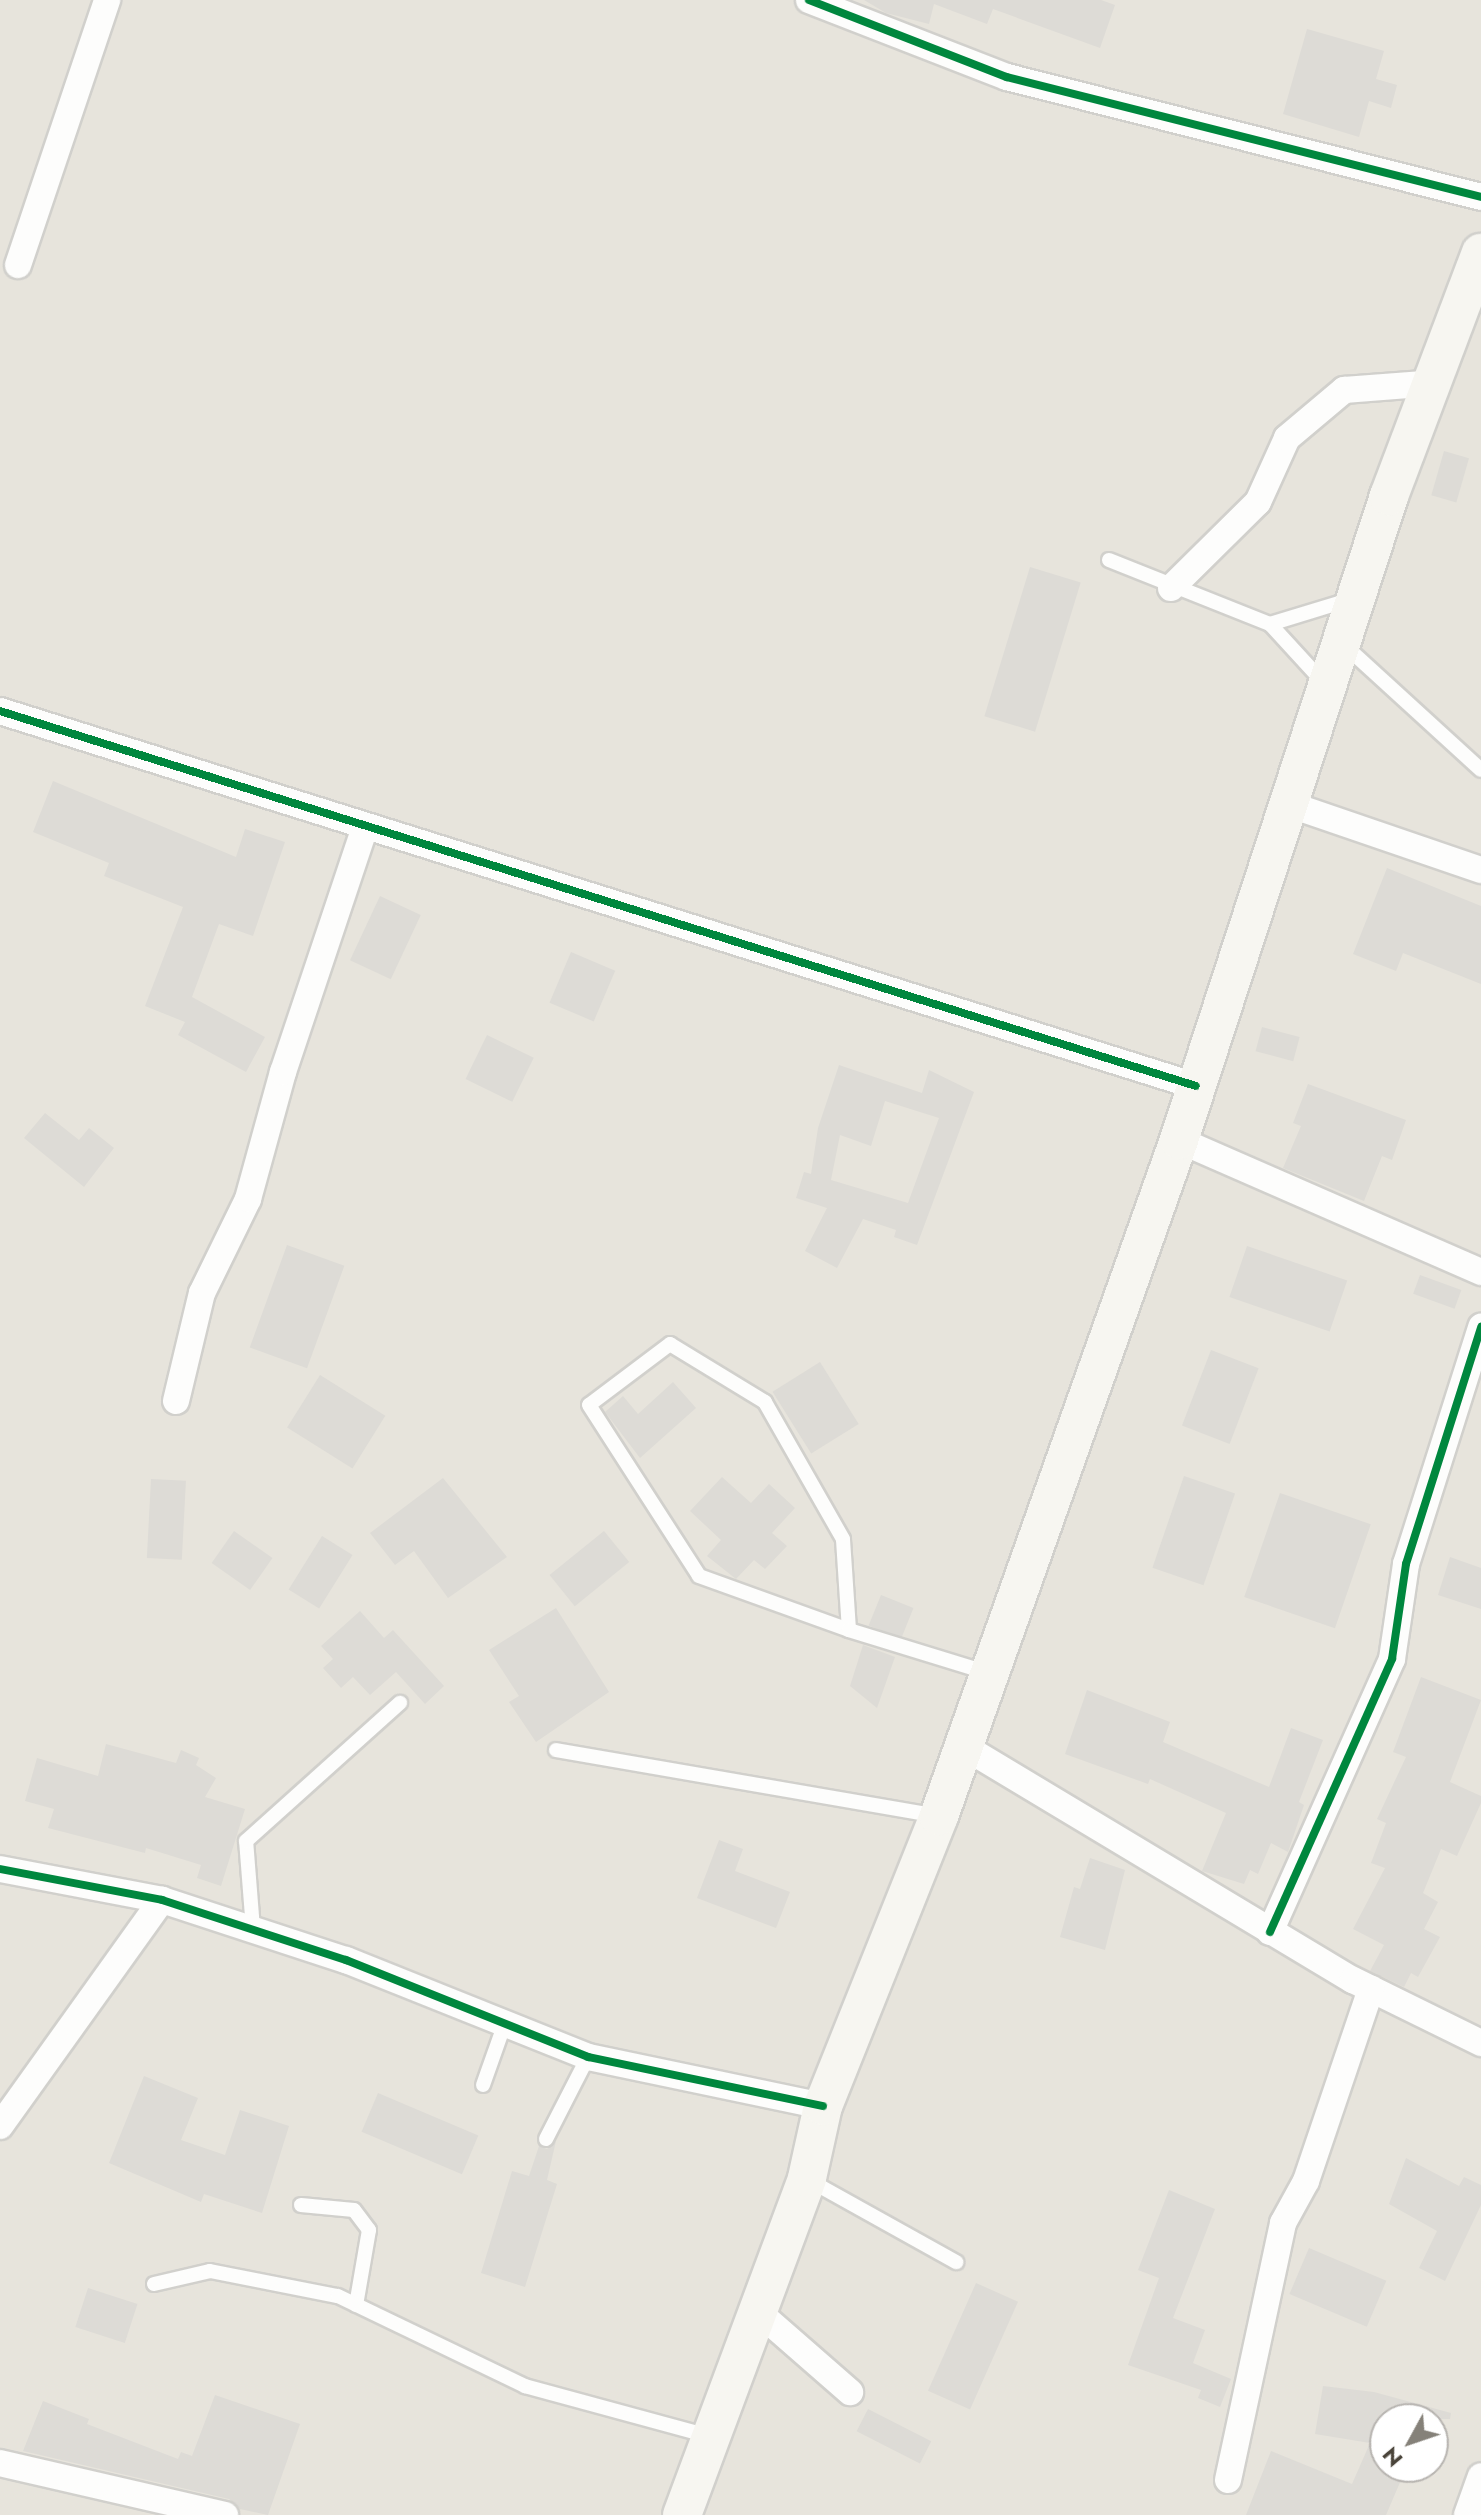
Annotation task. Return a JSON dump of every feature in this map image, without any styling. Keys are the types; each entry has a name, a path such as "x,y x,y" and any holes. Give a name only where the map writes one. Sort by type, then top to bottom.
{"main road":[{"path":"682,2515 807,2178 823,2106 939,1816 1179,1140 1341,642 1481,253"}],"street":[{"path":"18,265 107,0"},
{"path":"809,0 1007,77 1481,197"},
{"path":"1171,588 1258,502 1287,438 1344,390 1434,383"},
{"path":"0,711 1196,1086"},
{"path":"1288,804 1481,870"},
{"path":"176,1401 202,1293 248,1199 283,1072 365,827"},
{"path":"1179,1140 1481,1272"},
{"path":"1270,1932 1392,1659 1406,1564 1481,1327"},
{"path":"963,1746 1270,1932 1371,1989 1481,2043"},
{"path":"0,1869 162,1900 253,1929 588,2057 823,2106"},
{"path":"0,2126 162,1900"},
{"path":"1228,2480 1283,2223 1306,2181 1371,1989"},
{"path":"756,2310 850,2392"},
{"path":"0,2463 225,2515"},
{"path":"1467,2515 1481,2476"}],"lane":[{"path":"1109,560 1171,588 1270,624 1327,686"},
{"path":"1270,624 1356,598"},
{"path":"1341,642 1481,770"},
{"path":"849,1630 843,1539 765,1402 670,1344 589,1405 699,1576 849,1630 989,1673"},
{"path":"253,1929 246,1841 400,1703"},
{"path":"556,1750 939,1816"},
{"path":"483,2085 505,2023"},
{"path":"546,2139 588,2057"},
{"path":"807,2178 956,2262"},
{"path":"301,2205 354,2210 369,2230 356,2305"},
{"path":"154,2284 210,2271 338,2296 525,2386 710,2436"}],"shaded area":[{"path":"0,0 1481,0 1481,2515 0,2515"}],"building":[{"path":"864,0 1101,0 1115,5 1100,48 993,9 987,24 934,4 929,24 886,13"},
{"path":"1307,29 1384,51 1376,79 1397,85 1391,108 1369,101 1359,137 1283,114"},
{"path":"1444,451 1469,458 1456,502 1431,495"},
{"path":"1030,567 1081,582 1035,732 984,716"},
{"path":"53,781 236,857 245,829 285,842 253,936 219,924 192,997 265,1037 246,1072 178,1035 185,1022 145,1006 183,907 104,876 109,863 33,832"},
{"path":"1387,868 1481,906 1481,984 1403,953 1396,971 1353,954"},
{"path":"380,896 421,915 391,979 350,960"},
{"path":"571,952 615,971 594,1021 550,1003"},
{"path":"1262,1027 1300,1037 1293,1061 1256,1051"},
{"path":"487,1035 534,1058 512,1102 466,1079"},
{"path":"839,1065 922,1093 929,1070 974,1092 917,1245 894,1237 896,1230 863,1219 837,1268 805,1251 827,1208 796,1198 804,1172 811,1174 818,1128","holes":["885,1101 939,1118 908,1203 831,1180 840,1135 871,1146"]},
{"path":"1308,1084 1406,1120 1392,1160 1382,1156 1364,1201 1283,1168 1301,1126 1293,1123"},
{"path":"45,1113 79,1140 89,1128 114,1148 84,1187 24,1138"},
{"path":"287,1245 344,1266 307,1368 250,1347"},
{"path":"1247,1246 1347,1281 1330,1332 1229,1297"},
{"path":"1420,1275 1461,1290 1455,1309 1413,1294"},
{"path":"1211,1350 1259,1368 1230,1444 1182,1426"},
{"path":"820,1362 859,1424 811,1454 773,1392"},
{"path":"320,1375 385,1416 352,1468 287,1428"},
{"path":"673,1382 696,1408 640,1458 605,1412 623,1396 638,1414"},
{"path":"1184,1476 1235,1494 1203,1585 1152,1568"},
{"path":"722,1477 751,1503 769,1484 795,1508 772,1533 787,1546 765,1569 754,1560 736,1579 707,1556 721,1540 690,1511"},
{"path":"443,1478 507,1557 448,1598 414,1551 395,1565 370,1533"},
{"path":"151,1479 186,1481 182,1560 147,1558"},
{"path":"1280,1493 1371,1524 1335,1628 1244,1597"},
{"path":"234,1531 273,1558 250,1590 212,1563"},
{"path":"604,1531 629,1562 575,1606 550,1575"},
{"path":"322,1536 353,1555 319,1609 289,1589"},
{"path":"1450,1557 1481,1568 1481,1609 1438,1595"},
{"path":"881,1595 913,1608 901,1639 869,1626"},
{"path":"556,1608 609,1692 536,1742 509,1702 519,1696 489,1650"},
{"path":"360,1611 384,1638 393,1630 444,1686 425,1704 396,1672 370,1695 353,1677 341,1688 323,1668 333,1659 321,1646"},
{"path":"863,1645 895,1657 877,1708 850,1686"},
{"path":"1421,1677 1481,1700 1450,1782 1481,1796 1481,1803 1457,1856 1441,1849 1423,1893 1438,1902 1424,1929 1440,1937 1418,1977 1411,1973 1404,1987 1370,1971 1384,1945 1353,1929 1385,1868 1371,1863 1386,1823 1377,1819 1406,1757 1393,1752"},
{"path":"1087,1690 1170,1722 1163,1742 1269,1787 1291,1728 1323,1740 1299,1802 1304,1805 1288,1852 1271,1843 1258,1874 1250,1870 1244,1884 1202,1871 1226,1813 1150,1779 1148,1784 1065,1754"},
{"path":"106,1744 176,1763 181,1750 199,1758 196,1765 216,1778 205,1797 245,1809 221,1886 197,1878 201,1865 146,1848 145,1853 48,1828 54,1809 25,1801 37,1758 98,1776"},
{"path":"719,1840 743,1849 735,1871 790,1892 776,1928 697,1898"},
{"path":"1090,1858 1125,1870 1105,1950 1060,1937 1074,1887 1080,1889"},
{"path":"144,2076 198,2098 181,2140 225,2155 240,2110 289,2126 262,2213 204,2194 201,2202 109,2163"},
{"path":"378,2093 478,2136 462,2174 362,2132"},
{"path":"556,2141 547,2180 557,2184 525,2287 481,2273 512,2171 529,2176 539,2146 547,2149"},
{"path":"1406,2158 1459,2186 1464,2177 1481,2185 1481,2205 1445,2281 1419,2268 1437,2231 1389,2204"},
{"path":"1169,2190 1215,2209 1173,2318 1205,2330 1193,2363 1231,2379 1220,2407 1198,2398 1201,2390 1128,2365 1159,2278 1138,2270"},
{"path":"1309,2248 1386,2281 1367,2327 1289,2294"},
{"path":"976,2283 1018,2302 970,2410 928,2391"},
{"path":"88,2288 137,2304 125,2343 75,2327"},
{"path":"1323,2386 1374,2392 1414,2403 1369,2403 1369,2443 1315,2434"},
{"path":"215,2395 300,2424 268,2515 240,2509 229,2499 23,2451 43,2401 89,2419 87,2424 178,2459 181,2452 192,2456"},
{"path":"868,2409 931,2441 920,2464 857,2431"},
{"path":"1369,2445 1369,2483 1400,2483 1386,2515 1246,2515 1271,2451 1352,2484"}],"cycle path":[{"path":"809,0 1007,77 1481,197"},
{"path":"0,711 1196,1086"},
{"path":"1270,1932 1392,1659 1406,1564 1481,1327"},
{"path":"0,1869 162,1900 346,1960 588,2057 823,2106"}]}
